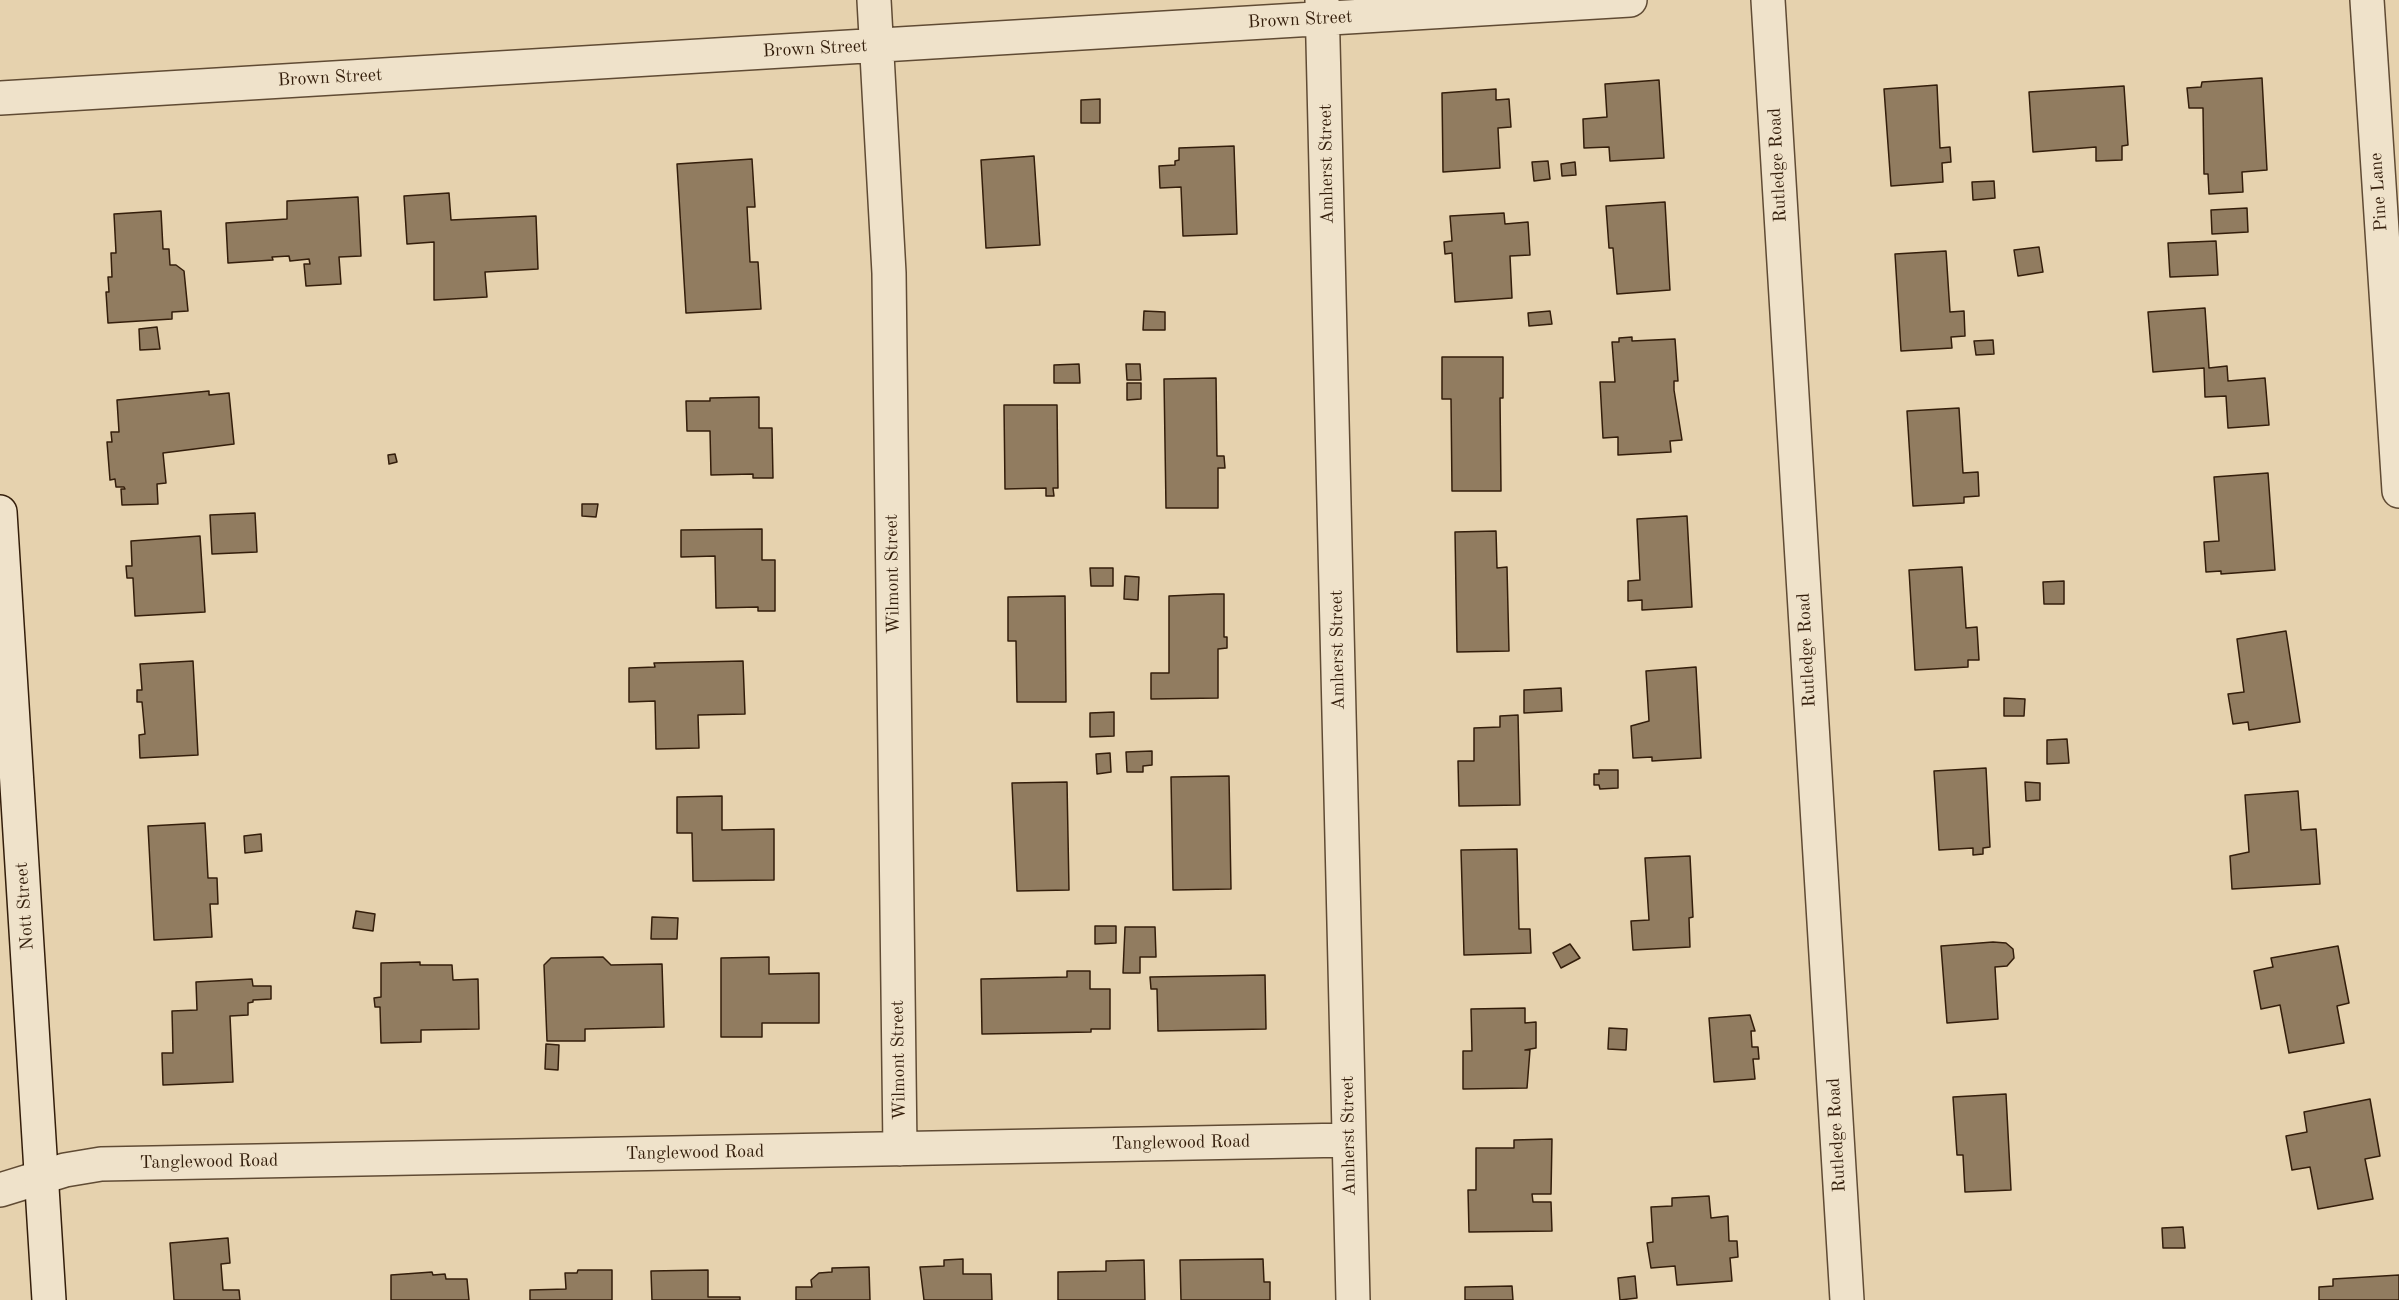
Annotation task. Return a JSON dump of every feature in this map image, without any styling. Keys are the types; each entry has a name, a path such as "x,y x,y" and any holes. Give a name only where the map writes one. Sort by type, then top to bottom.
{"street":[{"name":"Wilmont Street","path":"874,0 889,284 900,1149"},
{"name":"Brown Street","path":"0,98 876,45 1322,9 1630,0"},
{"name":"Rutledge Road","path":"1768,0 1847,1300"},
{"name":"Pine Lane","path":"2367,0 2399,491"},
{"name":"Amherst Street","path":"1322,9 1353,1300"},
{"name":"Nott Street","path":"0,512 49,1300"},
{"name":"Tanglewood Road","path":"0,1190 42,1176 101,1164 1349,1140"}],"building":[{"path":"2262,78 2267,170 2242,172 2243,192 2209,194 2208,174 2204,174 2203,108 2189,108 2187,88 2201,87 2202,82"},
{"path":"1659,80 1664,158 1610,161 1609,147 1584,148 1583,119 1607,117 1605,84"},
{"path":"1937,85 1940,148 1950,147 1951,162 1942,163 1943,182 1891,186 1884,89"},
{"path":"2124,86 2128,145 2122,146 2122,160 2096,161 2096,147 2033,152 2029,92"},
{"path":"1496,89 1496,100 1509,99 1511,127 1498,128 1500,168 1443,172 1442,93"},
{"path":"1100,99 1100,123 1081,123 1081,100"},
{"path":"1234,146 1237,234 1183,236 1181,187 1160,188 1159,166 1175,165 1175,161 1179,160 1179,148"},
{"path":"1034,156 1040,245 986,248 981,160"},
{"path":"752,159 755,207 747,207 750,262 758,262 761,309 686,313 677,164"},
{"path":"1548,161 1550,179 1534,181 1532,162"},
{"path":"1575,162 1576,175 1562,176 1561,164"},
{"path":"1994,181 1995,198 1973,200 1972,182"},
{"path":"449,193 451,220 536,216 538,269 485,272 487,297 434,300 434,242 407,244 404,196"},
{"path":"358,197 361,256 339,257 341,284 306,286 304,264 310,264 309,259 290,261 289,256 272,257 273,260 228,263 226,223 287,219 287,201"},
{"path":"1665,202 1670,290 1617,294 1613,248 1609,248 1606,206"},
{"path":"2247,208 2248,232 2212,234 2211,210"},
{"path":"161,211 163,249 169,249 170,265 176,265 184,271 188,311 172,312 172,319 108,323 106,292 109,292 108,277 112,277 111,253 116,253 114,214"},
{"path":"1504,213 1505,224 1528,222 1530,255 1510,256 1512,298 1455,302 1452,253 1445,254 1444,242 1452,241 1450,216"},
{"path":"2216,241 2218,275 2170,277 2168,243"},
{"path":"2039,247 2043,272 2018,276 2014,250"},
{"path":"1946,251 1950,312 1964,311 1965,336 1951,337 1952,348 1901,351 1895,254"},
{"path":"2205,308 2209,368 2227,366 2228,381 2265,378 2269,425 2228,428 2226,396 2205,397 2204,368 2153,372 2148,312"},
{"path":"1144,311 1165,312 1165,330 1143,330"},
{"path":"1550,311 1552,324 1529,326 1528,313"},
{"path":"157,327 160,349 140,350 139,329"},
{"path":"1632,337 1632,341 1675,339 1678,381 1674,381 1674,390 1682,440 1670,441 1671,452 1618,455 1618,437 1603,438 1600,382 1615,382 1612,342 1619,342 1619,338"},
{"path":"1993,340 1994,354 1976,355 1974,341"},
{"path":"1442,357 1503,357 1503,398 1500,398 1501,491 1452,491 1451,399 1442,399"},
{"path":"1079,364 1080,383 1054,383 1054,365"},
{"path":"1126,364 1140,364 1141,380 1127,380"},
{"path":"1216,378 1217,456 1224,456 1225,468 1218,468 1218,508 1166,508 1164,379"},
{"path":"1127,383 1141,383 1141,399 1127,400"},
{"path":"209,391 209,395 229,393 234,444 163,453 166,483 157,484 158,504 122,505 121,489 125,489 116,487 115,479 110,480 107,442 112,442 111,432 119,432 117,400"},
{"path":"759,397 759,428 772,428 773,478 753,478 753,474 711,475 710,431 687,431 686,401"},
{"path":"1004,405 1057,405 1058,488 1053,488 1054,496 1046,496 1046,488 1005,489"},
{"path":"1959,408 1963,473 1978,472 1979,496 1964,497 1964,503 1913,506 1907,411"},
{"path":"395,454 397,462 389,464 388,455"},
{"path":"2268,473 2275,570 2221,574 2221,571 2206,572 2204,542 2219,541 2214,477"},
{"path":"582,504 598,504 596,517 582,516"},
{"path":"255,513 257,552 212,554 210,515"},
{"path":"1687,516 1692,607 1642,610 1642,600 1628,601 1628,581 1640,580 1637,519"},
{"path":"762,529 762,560 775,560 775,611 758,611 758,607 716,608 715,556 681,557 681,530"},
{"path":"1496,531 1497,568 1507,567 1509,651 1457,652 1455,532"},
{"path":"200,536 205,612 135,616 133,578 127,578 126,566 132,566 131,541"},
{"path":"1962,567 1966,628 1977,627 1979,660 1968,660 1968,667 1915,670 1909,570"},
{"path":"1090,568 1113,568 1113,586 1091,586"},
{"path":"1125,576 1139,577 1138,600 1124,599"},
{"path":"2064,581 2064,604 2044,604 2043,582"},
{"path":"1224,594 1224,637 1227,637 1227,648 1218,649 1218,698 1151,699 1151,673 1169,673 1169,596"},
{"path":"1065,596 1066,702 1017,702 1016,641 1008,641 1008,597"},
{"path":"2286,631 2300,722 2249,730 2248,722 2233,724 2228,694 2244,692 2237,639"},
{"path":"193,661 198,755 140,758 139,735 145,734 142,702 137,702 137,690 142,690 140,664"},
{"path":"743,661 745,714 698,715 699,748 656,749 655,701 629,702 629,668 655,667 654,663"},
{"path":"1696,667 1701,758 1652,761 1652,757 1633,758 1631,726 1649,721 1646,671"},
{"path":"1561,688 1562,711 1524,713 1524,690"},
{"path":"2004,698 2025,699 2024,716 2004,716"},
{"path":"1114,712 1114,736 1090,737 1090,713"},
{"path":"1518,715 1520,805 1459,806 1458,761 1474,761 1474,728 1500,727 1500,716"},
{"path":"2067,739 2069,763 2047,764 2047,740"},
{"path":"1152,751 1152,765 1143,766 1143,772 1127,772 1126,752"},
{"path":"1110,753 1111,772 1097,774 1096,754"},
{"path":"1986,768 1990,847 1983,848 1983,854 1973,855 1973,848 1939,850 1934,771"},
{"path":"1599,770 1618,770 1618,788 1600,789 1599,785 1594,785 1594,774 1599,774"},
{"path":"1229,776 1231,889 1173,890 1171,777"},
{"path":"1067,782 1069,890 1017,891 1012,783"},
{"path":"2025,782 2040,783 2040,800 2026,801"},
{"path":"2298,791 2301,830 2316,829 2320,884 2232,889 2230,856 2249,852 2245,795"},
{"path":"722,796 722,830 774,829 774,880 693,881 692,833 677,833 677,797"},
{"path":"205,823 208,878 217,878 218,904 210,904 212,937 154,940 148,826"},
{"path":"261,834 262,851 245,853 244,836"},
{"path":"1517,849 1519,929 1530,929 1531,953 1464,955 1461,850"},
{"path":"1690,856 1693,917 1689,918 1690,947 1633,950 1631,921 1649,920 1645,858"},
{"path":"356,911 375,914 373,931 353,928"},
{"path":"652,917 678,918 677,939 651,939"},
{"path":"1095,926 1116,926 1116,943 1095,944"},
{"path":"1125,927 1155,927 1156,957 1140,957 1140,973 1123,973"},
{"path":"2006,943 2013,949 2014,958 2007,966 1995,967 1998,1019 1947,1023 1941,946"},
{"path":"1570,944 1580,958 1561,968 1553,953"},
{"path":"2338,946 2349,1003 2337,1006 2344,1043 2289,1053 2280,1005 2261,1009 2254,971 2273,967 2271,958"},
{"path":"603,957 611,965 662,964 664,1027 585,1029 585,1041 547,1041 544,965 551,958"},
{"path":"769,957 769,974 819,973 819,1023 762,1023 762,1037 721,1037 721,958"},
{"path":"420,962 420,965 452,965 453,980 478,979 479,1029 421,1030 421,1042 381,1043 380,1007 375,1007 374,998 381,997 381,963"},
{"path":"1067,971 1090,971 1090,989 1110,989 1110,1029 1091,1029 1091,1032 982,1034 981,979 1067,977"},
{"path":"1265,975 1266,1029 1158,1031 1157,989 1151,989 1150,977"},
{"path":"252,979 253,986 271,986 271,999 253,1000 248,1003 248,1015 230,1016 233,1082 163,1085 162,1053 173,1053 172,1011 197,1010 196,982"},
{"path":"1525,1008 1525,1023 1536,1022 1536,1048 1525,1050 1530,1050 1527,1088 1463,1089 1463,1051 1472,1051 1471,1009"},
{"path":"1750,1015 1755,1031 1751,1031 1752,1047 1758,1047 1759,1059 1753,1059 1755,1079 1714,1082 1709,1018"},
{"path":"1609,1028 1627,1029 1626,1050 1608,1049"},
{"path":"546,1044 559,1045 558,1070 545,1069"},
{"path":"2006,1094 2011,1190 1965,1192 1963,1155 1957,1155 1953,1097"},
{"path":"2370,1099 2380,1156 2365,1159 2373,1199 2318,1209 2310,1167 2292,1170 2286,1136 2307,1132 2304,1112"},
{"path":"1552,1139 1551,1194 1532,1194 1533,1202 1551,1202 1552,1231 1469,1232 1468,1190 1476,1190 1476,1148 1514,1148 1514,1140"},
{"path":"1709,1196 1711,1218 1728,1216 1729,1241 1737,1241 1738,1257 1730,1258 1732,1281 1677,1285 1675,1266 1651,1268 1647,1243 1653,1242 1651,1207 1672,1206 1672,1198"},
{"path":"2183,1227 2185,1248 2163,1248 2162,1228"},
{"path":"228,1238 230,1263 221,1264 223,1290 239,1290 240,1300 174,1300 170,1243"},
{"path":"963,1259 963,1274 991,1274 992,1300 924,1300 920,1267 944,1266 944,1260"},
{"path":"1263,1259 1264,1282 1270,1282 1270,1300 1181,1300 1180,1260"},
{"path":"1144,1260 1145,1300 1058,1300 1058,1272 1106,1271 1106,1261"},
{"path":"869,1267 870,1300 796,1300 796,1287 812,1287 811,1280 819,1273 832,1272 832,1268"},
{"path":"578,1270 612,1270 612,1300 530,1300 530,1290 566,1289 565,1273 577,1273"},
{"path":"708,1270 708,1297 740,1297 740,1300 652,1300 651,1271"},
{"path":"432,1272 433,1275 445,1274 446,1279 467,1279 469,1300 391,1300 391,1275"},
{"path":"2399,1275 2399,1300 2319,1300 2319,1287 2333,1286 2333,1279"},
{"path":"1635,1276 1637,1298 1620,1300 1618,1278"},
{"path":"1512,1286 1513,1300 1465,1300 1465,1287"}]}
